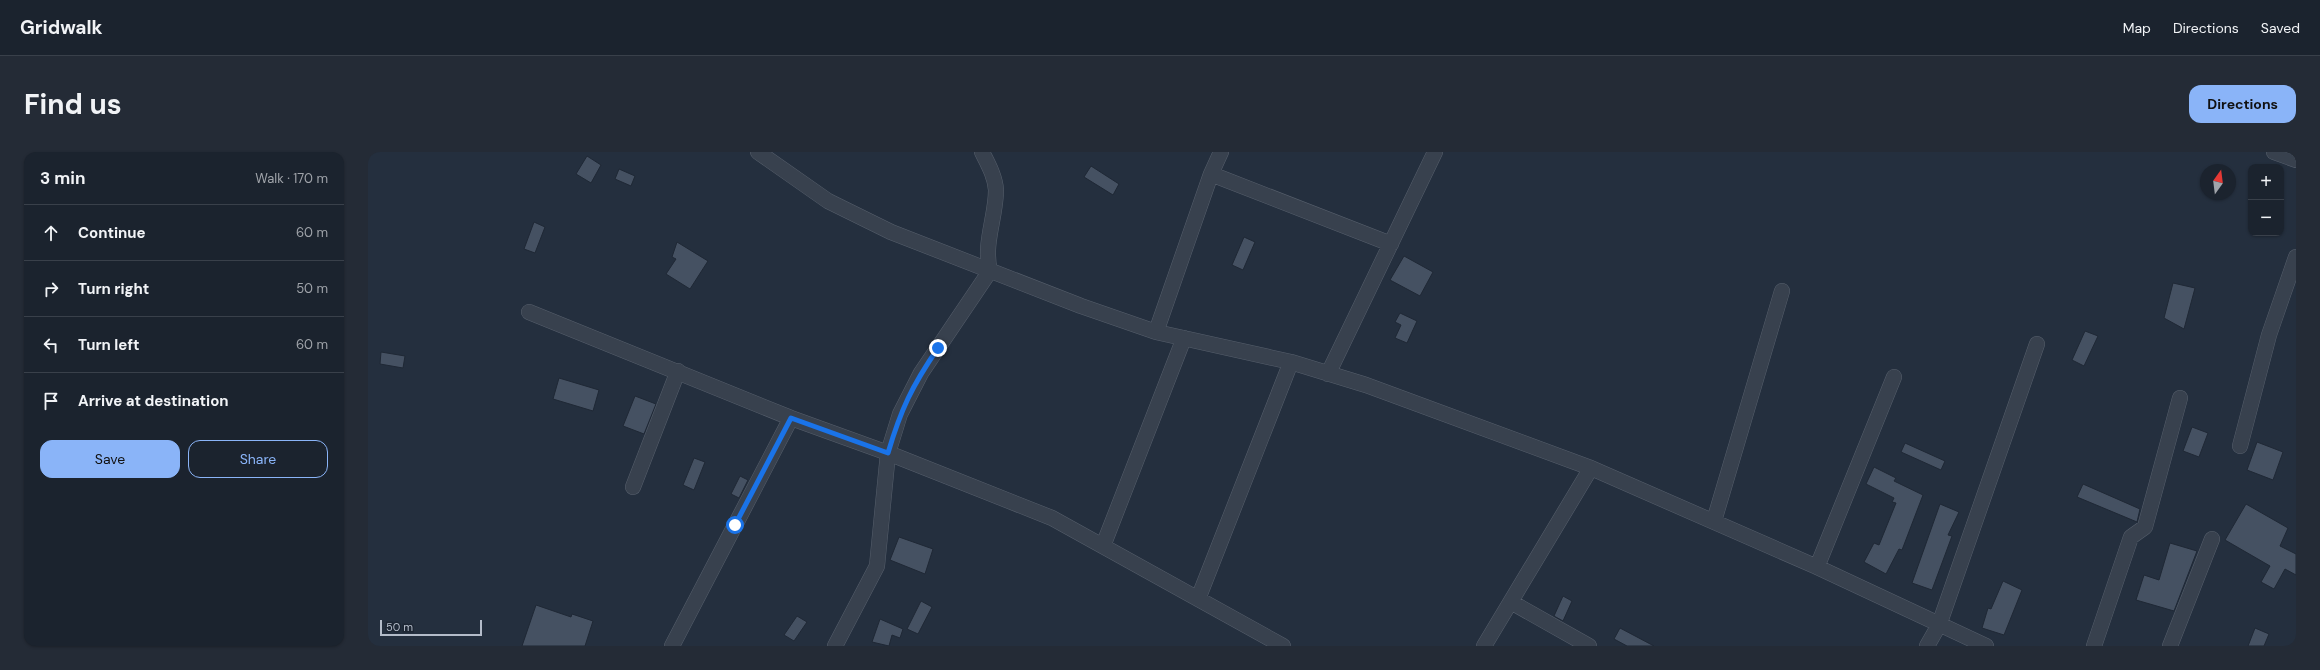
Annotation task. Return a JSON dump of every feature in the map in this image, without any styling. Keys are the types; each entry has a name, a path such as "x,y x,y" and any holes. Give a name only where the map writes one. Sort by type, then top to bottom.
{"street":[{"path":"758,152 828,201 891,232 990,271 1156,332 1291,362 1366,386 1590,468 1817,567 1938,625 1986,646"},
{"path":"835,646 877,566 888,453 900,414 909,392 990,271 988,246 996,190 993,176 982,152"},
{"path":"1156,332 1211,174 1221,152"},
{"path":"1328,374 1435,152"},
{"path":"2274,152 2296,160"},
{"path":"1211,174 1390,244"},
{"path":"2240,446 2269,335 2296,257"},
{"path":"1714,521 1782,291"},
{"path":"528,312 678,371 791,418 888,453 1052,518 1283,646"},
{"path":"1103,546 1184,338"},
{"path":"1928,646 1938,625 2036,344"},
{"path":"1198,599 1291,362"},
{"path":"633,487 678,371"},
{"path":"1817,567 1894,377"},
{"path":"2094,646 2131,537 2146,527 2180,398"},
{"path":"672,646 791,418"},
{"path":"1484,646 1590,468"},
{"path":"2170,646 2212,539"},
{"path":"1510,602 1589,646"}],"building":[{"path":"587,156 601,165 591,183 576,174"},
{"path":"1091,166 1119,184 1113,195 1084,177"},
{"path":"619,169 635,176 631,186 615,179"},
{"path":"534,222 545,227 535,253 524,249"},
{"path":"1244,237 1255,242 1243,270 1232,265"},
{"path":"677,242 708,261 690,289 666,274 676,259 672,257"},
{"path":"1404,256 1433,272 1420,296 1390,280"},
{"path":"2173,283 2195,288 2184,329 2164,318"},
{"path":"1400,313 1417,321 1407,343 1395,338 1401,325 1395,322"},
{"path":"2085,331 2098,336 2084,366 2072,360"},
{"path":"381,352 405,356 403,368 380,364"},
{"path":"559,378 599,390 593,411 553,399"},
{"path":"635,396 656,404 644,434 623,426"},
{"path":"2192,427 2208,433 2199,457 2183,451"},
{"path":"2257,442 2283,452 2273,480 2247,470"},
{"path":"1905,443 1945,461 1941,470 1901,452"},
{"path":"694,458 705,462 694,490 683,485"},
{"path":"1874,467 1896,478 1894,481 1923,495 1902,550 1899,549 1886,574 1864,562 1874,543 1879,545 1896,503 1892,502 1894,498 1866,484"},
{"path":"740,476 748,480 739,498 731,494"},
{"path":"2083,484 2140,509 2137,522 2077,497"},
{"path":"1940,504 1959,512 1948,535 1952,536 1932,590 1912,583"},
{"path":"2246,504 2288,528 2280,546 2296,554 2296,575 2285,569 2274,589 2261,582 2270,566 2225,540"},
{"path":"899,537 933,549 925,574 890,560"},
{"path":"2170,543 2197,551 2174,611 2136,600 2144,575 2159,580"},
{"path":"2003,581 2022,590 2004,635 1982,628 1988,608 1991,609"},
{"path":"1563,596 1572,601 1563,621 1554,616"},
{"path":"921,601 932,607 918,634 907,629"},
{"path":"536,605 571,617 572,614 593,621 585,646 522,646"},
{"path":"797,616 807,622 794,641 784,635"},
{"path":"880,619 903,629 900,638 892,635 889,646 872,642"},
{"path":"1620,628 1654,646 1627,646 1614,639"},
{"path":"2255,628 2269,634 2264,646 2248,646"}],"route":[{"path":"735,525 791,418 888,453 900,414 909,392 938,348"}]}
